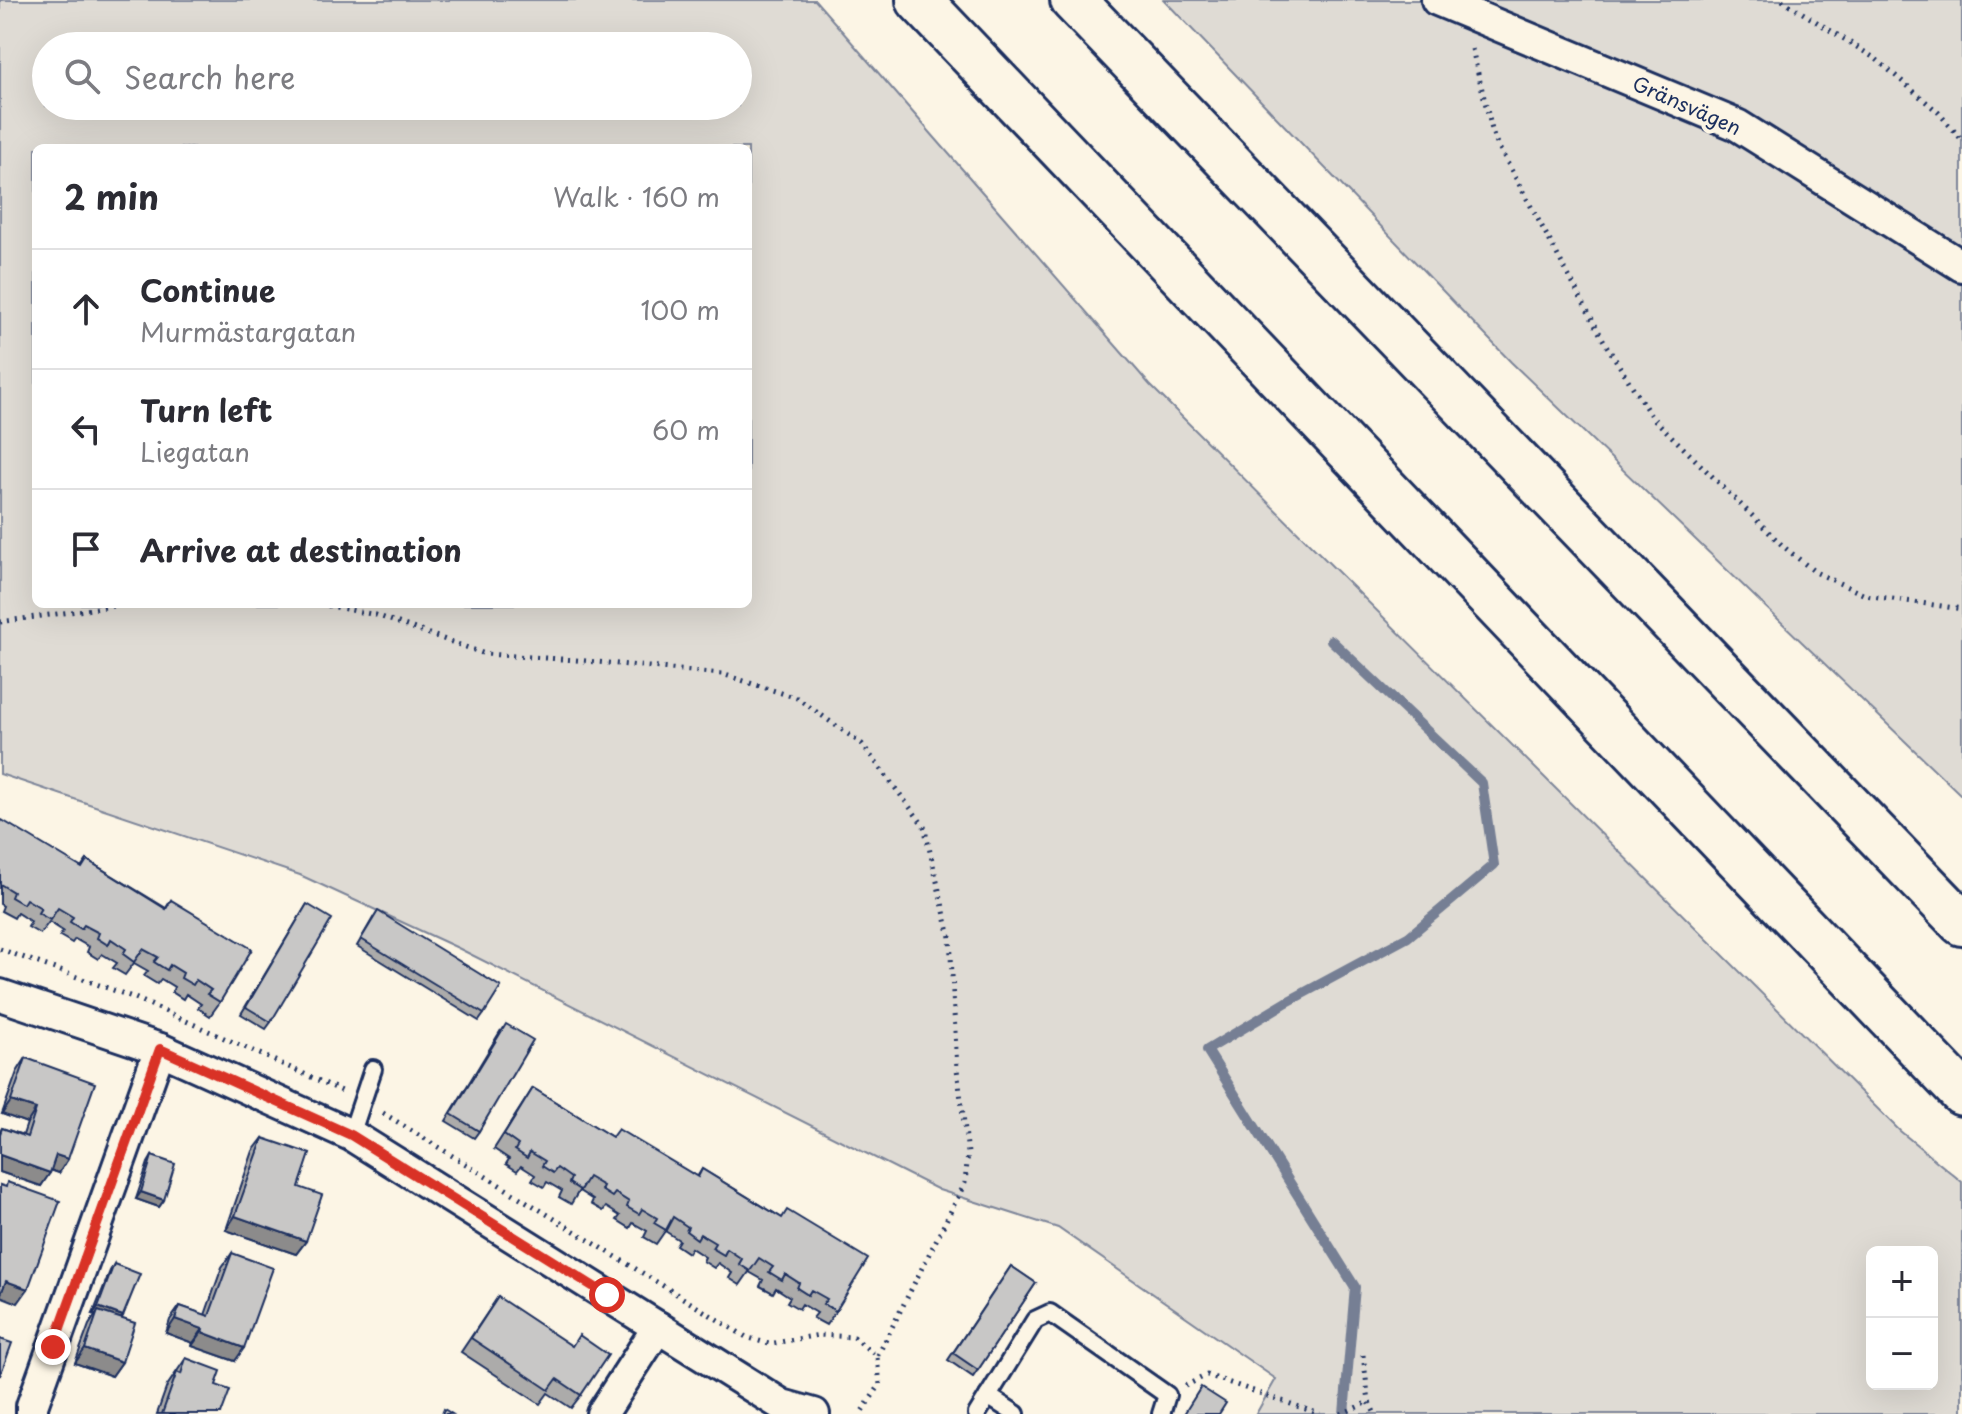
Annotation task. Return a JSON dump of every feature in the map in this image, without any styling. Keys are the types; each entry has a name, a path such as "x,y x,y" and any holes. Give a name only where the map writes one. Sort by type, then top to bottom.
{"highway":[{"path":"919,0 1962,1093"},
{"path":"1073,0 1962,923"}],"street":[{"name":"Gränsvägen","path":"1437,0 1737,125 1962,266"},
{"path":"0,995 160,1049 351,1135 782,1405 814,1414"},
{"path":"32,1414 32,1406 160,1049"},
{"path":"602,1414 658,1327"}],"lane":[{"path":"351,1135 373,1069"},
{"path":"977,1414 1035,1320 1050,1313 1167,1395 1161,1414"},
{"path":"988,1396 1016,1414"}],"path":[{"path":"1782,0 1876,59 1938,112 1962,140"},
{"path":"1472,47 1494,138 1605,343 1651,416 1784,547 1815,572 1865,595 1962,609"},
{"path":"0,622 99,608"},
{"path":"340,608 376,615 485,654 722,674 797,698 862,744 924,826 950,937 957,1069 968,1153 965,1183 877,1357"},
{"path":"1363,1355 1369,1402 1375,1414"},
{"path":"1167,1395 1207,1375 1320,1414"},
{"path":"1341,1414 1369,1402"}],"shaded area":[{"path":"0,0 815,0 1150,385 1900,1131 1962,1182 1962,1414 1256,1414 1276,1379 1058,1228 939,1190 458,948 300,875 0,774"},
{"path":"1164,0 1962,0 1962,796 1511,362"}],"building":[{"path":"2,820 82,868 87,860 166,909 171,900 252,949 220,1002 207,994 211,990 196,980 193,985 181,978 183,973 170,965 167,970 154,962 158,957 143,949 134,962 123,954 126,949 111,939 108,945 97,938 99,933 84,925 81,929 70,922 73,917 58,908 50,920 38,913 41,908 26,899 23,904 11,897 13,892 0,884"},
{"path":"307,904 332,919 271,1022 246,1007"},
{"path":"378,911 501,987 484,1014 361,939"},
{"path":"506,1024 533,1040 479,1131 451,1114"},
{"path":"26,1058 95,1083 68,1159 56,1155 50,1173 0,1155 2,1128 27,1137 36,1109 11,1101"},
{"path":"533,1088 612,1137 618,1129 698,1177 702,1169 782,1218 787,1210 868,1259 836,1311 823,1304 827,1299 811,1290 808,1295 797,1288 799,1283 785,1274 782,1280 769,1272 773,1267 759,1258 750,1271 739,1264 742,1259 727,1249 724,1255 712,1248 715,1243 700,1234 697,1239 686,1231 688,1227 673,1217 666,1230 654,1223 657,1218 642,1209 639,1214 627,1207 629,1202 615,1193 612,1197 601,1190 603,1186 588,1177 580,1190 569,1183 571,1178 557,1168 553,1173 542,1166 545,1161 530,1152 527,1158 515,1150 518,1145 504,1135"},
{"path":"263,1138 310,1154 299,1187 322,1195 306,1241 235,1216"},
{"path":"152,1156 175,1164 164,1200 141,1192"},
{"path":"7,1182 60,1201 28,1289 6,1281 0,1296 0,1185 6,1187"},
{"path":"232,1253 273,1268 244,1348 175,1319 180,1306 209,1316"},
{"path":"114,1264 140,1274 123,1316 98,1307"},
{"path":"1011,1266 1036,1283 978,1370 953,1353"},
{"path":"498,1297 572,1346 579,1335 608,1355 581,1395 557,1379 549,1390 471,1338"},
{"path":"98,1311 135,1323 122,1362 85,1349"},
{"path":"0,1339 12,1343 0,1376"},
{"path":"186,1358 221,1371 216,1385 230,1390 221,1414 162,1414 177,1372 181,1374"},
{"path":"1201,1387 1226,1403 1219,1414 1184,1414"}],"waterway":[{"path":"1331,640 1482,783 1494,865 1408,937 1287,1002 1207,1050 1355,1287 1344,1414"}],"route":[{"path":"53,1347 160,1049 351,1135 607,1295"}]}
